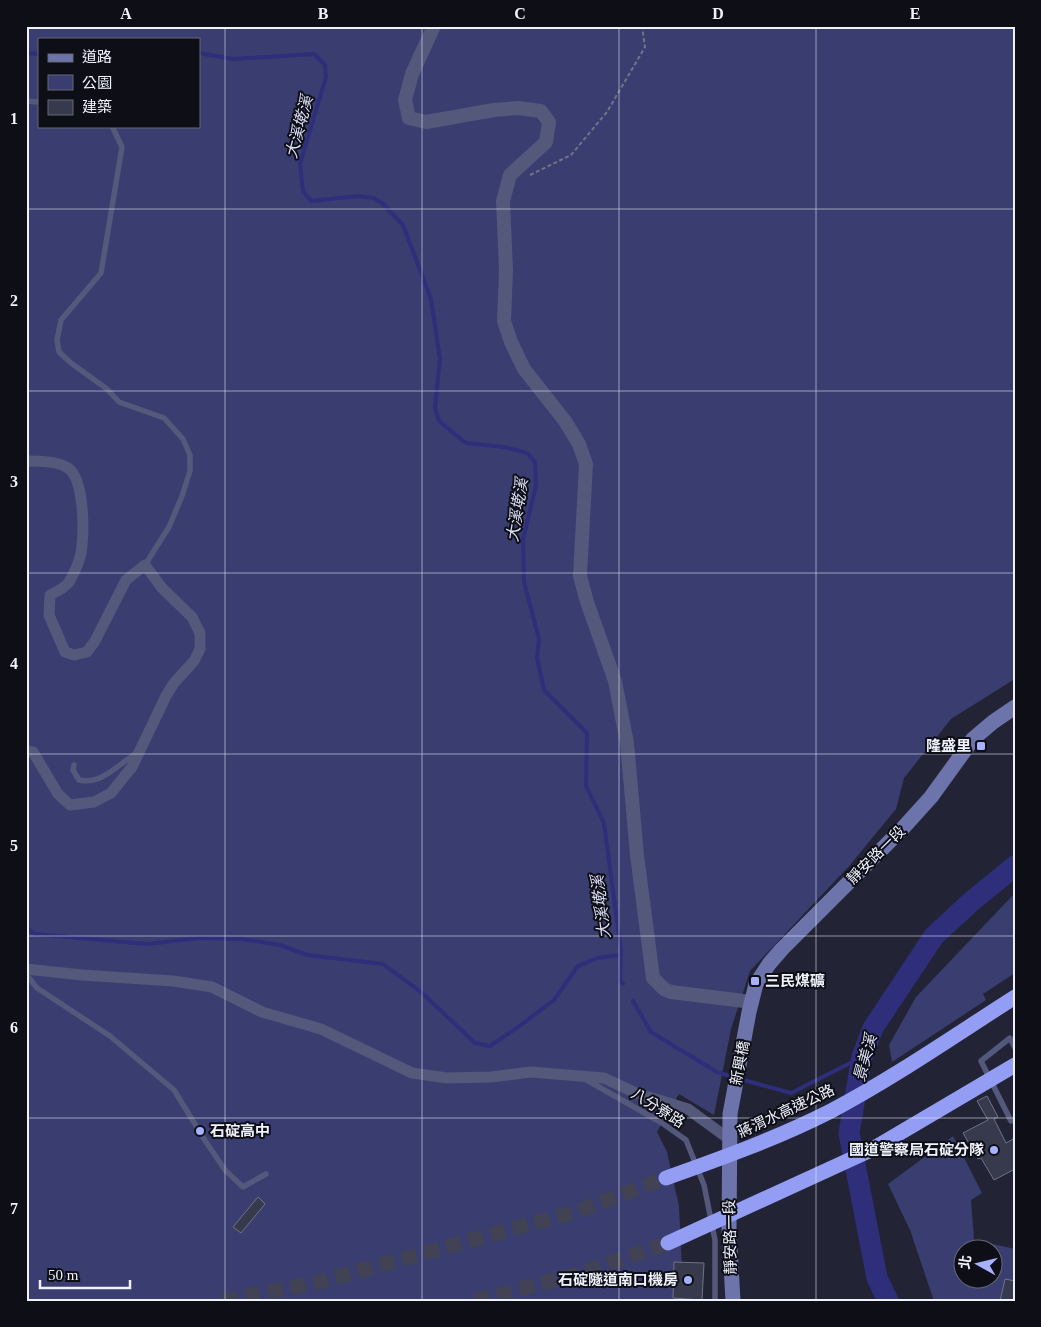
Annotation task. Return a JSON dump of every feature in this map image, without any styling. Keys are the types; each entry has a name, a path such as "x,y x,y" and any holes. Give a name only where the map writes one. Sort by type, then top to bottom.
{"highway":[{"name":"蔣渭水高速公路","path":"666,1178 761,1143 830,1111 880,1083 1015,997"},
{"path":"668,1242 871,1150 1015,1064"}],"main road":[{"name":"靜安路一段","path":"751,1007 756,984 782,949 932,797 973,739 1015,707"},
{"name":"新興橋","path":"730,1114 751,1007"},
{"name":"靜安路一段","path":"730,1114 729,1229 732,1301"}],"street":[{"path":"434,26 412,74 405,100 409,118 426,122 494,110 518,108 541,111 549,122 546,142 510,175 502,201 506,270 504,321 511,342 524,369 565,421 579,444 586,464 580,576 587,602 615,682 627,743 637,855 653,978 664,989 671,992 751,1007"},
{"path":"26,461 48,462 68,468 73,473 80,494 84,528 80,558 68,584 50,595 50,615 64,652 74,655 87,652 95,641 126,580 146,565 162,588 192,617 200,633 200,649 194,661 174,683 132,767 111,793 94,802 70,805 58,794 33,752 26,751"},
{"path":"26,969 173,981 212,987 262,1012 322,1029 412,1073 447,1078 491,1077 530,1072 604,1078 636,1093 688,1109 729,1139"}],"lane":[{"path":"113,128 122,147 101,273 61,320 57,340 59,352 71,364 107,389 119,402 164,418 184,438 190,455 190,471 169,527 146,565"},
{"path":"74,765 73,770 79,780 95,780 103,777 139,751"},
{"path":"26,974 37,988 110,1036 174,1090 210,1149 225,1170 242,1187 266,1174"},
{"path":"1015,1048 1010,1038 981,1061 1011,1121 1015,1119"},
{"name":"八分寮路","path":"578,1075 662,1123 686,1140 704,1184 715,1240 715,1301"}],"path":[{"path":"510,175 530,175 571,156 606,112 645,47 642,26"}],"green space":[{"path":"26,26 1015,26 1015,676 1013,680 951,719 904,778 896,809 850,865 750,971 731,1029 714,1115 679,1094 657,1132 667,1152 679,1206 682,1269 675,1296 679,1301 26,1301"},
{"path":"1015,893 1015,973 983,994 986,1000 892,1062 889,1045 916,997"},
{"path":"953,1136 982,1193 971,1200 974,1240 954,1240 954,1290 1004,1290 1004,1247 1015,1249 1015,1281 1000,1301 934,1301 910,1230 888,1184"}],"building":[{"name":"國道警察局石碇分隊","path":"987,1096 998,1117 994,1119 1006,1143 1015,1138 1015,1169 994,1180 981,1158 978,1159 963,1133 988,1120 977,1101"},
{"path":"258,1197 265,1204 241,1233 233,1227"},
{"name":"石碇隧道南口機房","path":"674,1262 704,1263 702,1300 673,1298"},
{"path":"1005,1279 1015,1281 1015,1301 1000,1301"}],"waterway":[{"name":"大溪墘溪","path":"26,53 38,54"},
{"name":"大溪墘溪","path":"200,53 233,59 314,54 325,65 326,77 300,164 303,191 311,201 359,196 374,198 382,203 403,225 431,299 440,359 435,408 439,421 466,443 504,447 527,453 535,462 536,486 523,539 524,582 539,639 537,658 544,690 587,733 586,786 604,823 621,951 620,980 623,984"},
{"name":"大溪墘溪","path":"888,1301 877,1278 849,1133 862,1057 873,1028 934,936 972,901 1015,866"},
{"path":"26,928 35,934 147,944 199,938 242,939 280,945 307,955 383,964 421,992 475,1043 490,1046 554,1000 578,966 597,958 621,955"},
{"name":"大溪墘溪","path":"633,1001 651,1032 717,1072 733,1077"},
{"name":"大溪墘溪","path":"740,1079 791,1093 862,1057"}],"tunnel":[{"path":"223,1301 319,1282 578,1211 666,1178"},
{"path":"475,1301 581,1273 668,1243"}],"place":[{"name":"隆盛里","path":"981,746"},
{"name":"三民煤礦","path":"755,981"},
{"name":"石碇高中","path":"200,1131"},
{"name":"國道警察局石碇分隊","path":"994,1150"},
{"name":"石碇隧道南口機房","path":"688,1280"}],"water label":[{"name":"景美溪","path":"865,1058"}]}
